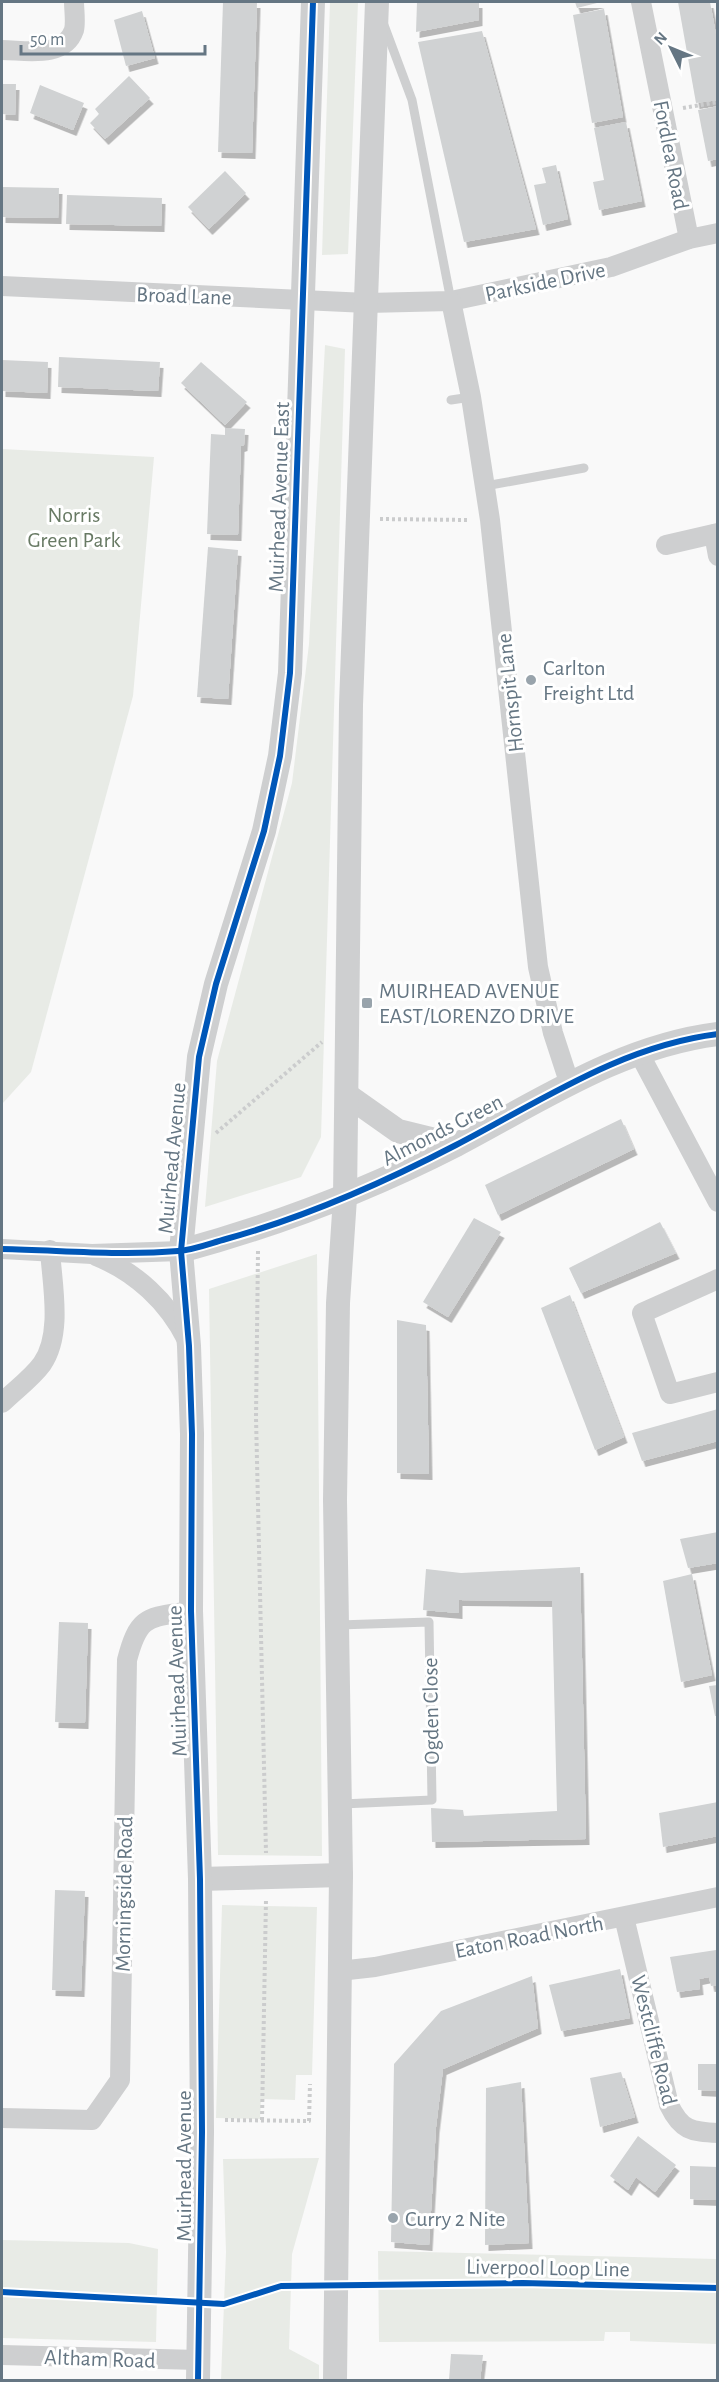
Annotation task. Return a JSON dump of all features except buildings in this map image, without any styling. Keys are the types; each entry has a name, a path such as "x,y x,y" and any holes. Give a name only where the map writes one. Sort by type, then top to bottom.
{"street":[{"path":"2,50 54,50 67,41 74,30 75,2"},
{"name":"Muirhead Avenue East","path":"216,984 264,831 280,756 290,673 313,2"},
{"name":"Fordlea Road","path":"641,2 689,238"},
{"path":"335,2380 341,1875 335,1500 338,1303 345,1198 351,705 360,519 377,4"},
{"name":"Parkside Drive","path":"367,303 451,302 611,267 689,238 717,232"},
{"name":"Broad Lane","path":"2,286 367,303"},
{"name":"Hornspit Lane","path":"451,302 471,397 490,520 538,967 553,1033 569,1082"},
{"path":"666,545 716,534 717,556"},
{"name":"Muirhead Avenue","path":"199,2370 202,2132 200,1879 191,1611 189,1346 181,1251 199,1057 216,984"},
{"name":"Almonds Green","path":"181,1251 258,1230 345,1198 455,1145 569,1082 639,1053 690,1038 717,1034"},
{"path":"639,1053 717,1202"},
{"path":"347,1095 398,1131 455,1145"},
{"path":"2,1248 92,1254 181,1251"},
{"path":"2,1403 34,1373 48,1351 53,1328 50,1250"},
{"path":"92,1254 117,1266 146,1286 169,1311 189,1346"},
{"path":"717,1279 642,1313 670,1394 717,1382"},
{"name":"Morningside Road","path":"2,2118 92,2120 120,2080 127,1660 134,1634 148,1618 191,1611"},
{"path":"200,1879 341,1875"},
{"name":"Eaton Road North","path":"339,1971 375,1967 717,1897"},
{"name":"Westcliffe Road","path":"624,1917 669,2105 677,2121 687,2129 717,2133"},
{"name":"Altham Road","path":"2,2355 199,2370"}],"lane":[{"path":"377,4 412,100 451,302"},
{"path":"451,400 471,397"},
{"path":"485,486 584,468"},
{"name":"Ogden Close","path":"337,1625 429,1622 432,1800 340,1804"}],"path":[{"path":"664,112 717,102"},
{"path":"360,519 490,520"},
{"path":"188,1157 348,1020"},
{"path":"258,1230 256,1417 267,1878 262,2120"},
{"path":"222,2120 309,2121 310,2084"}],"green space":[{"path":"330,2 358,2 348,254 322,255"},
{"path":"325,345 345,349 321,1137 301,1177 205,1207 217,1061 292,783 309,644"},
{"name":"Norris Green Park","path":"2,449 154,457 133,696 31,1072 2,1104"},
{"path":"317,1254 322,1856 218,1855 209,1289"},
{"path":"222,1905 317,1907 312,2075 296,2075 295,2100 261,2099 260,2119 216,2118"},
{"path":"319,2158 292,2254 289,2349 319,2365 319,2380 221,2380 226,2252 223,2159"},
{"path":"2,2240 129,2243 158,2249 156,2342 2,2338"},
{"path":"378,2251 717,2259 717,2344 630,2341 630,2332 605,2332 604,2341 379,2342"}],"cycle path":[{"path":"198,2380 202,2132 200,1879 191,1611 192,1434 189,1346 181,1251 199,1057 216,984 264,831 280,756 290,673 313,2"},
{"path":"2,1249 112,1253 178,1251 256,1230 315,1210 401,1173 615,1063 682,1040 718,1034"},
{"name":"Liverpool Loop Line","path":"2,2292 224,2304 281,2286 523,2283 718,2288"}],"place":[{"name":"Carlton Freight Ltd","path":"531,680"},
{"name":"MUIRHEAD AVENUE EAST/LORENZO DRIVE","path":"367,1003"},
{"name":"Curry 2 Nite","path":"393,2218"}]}
